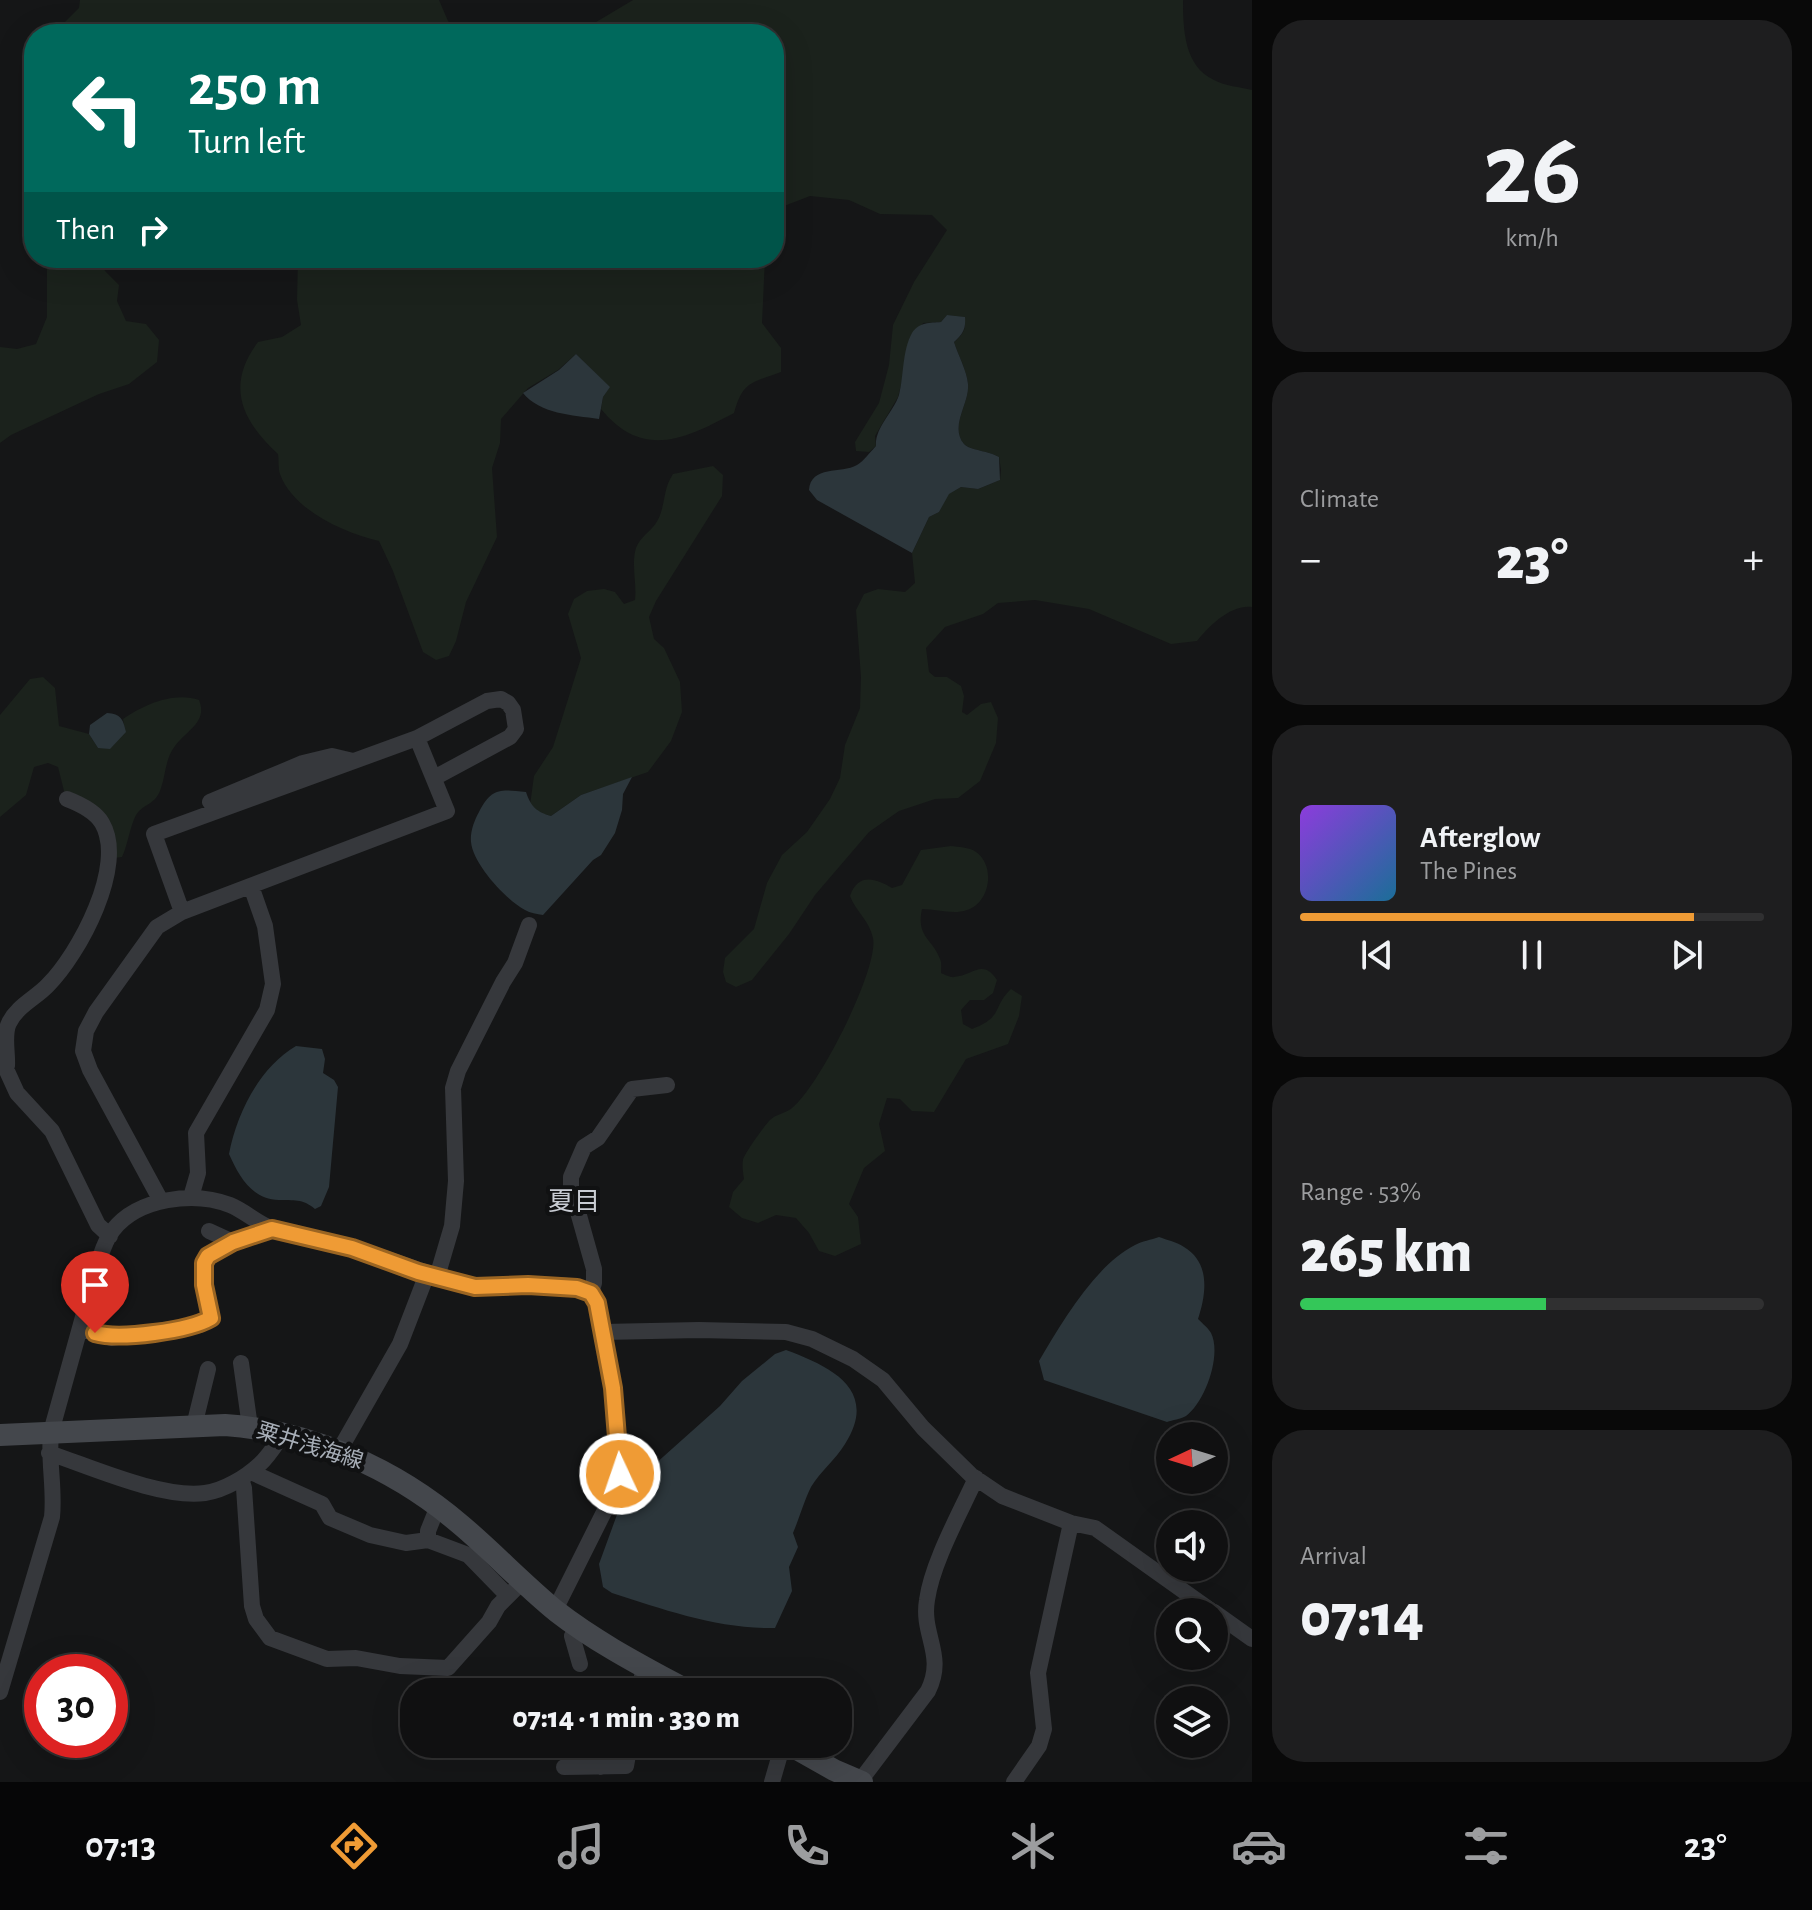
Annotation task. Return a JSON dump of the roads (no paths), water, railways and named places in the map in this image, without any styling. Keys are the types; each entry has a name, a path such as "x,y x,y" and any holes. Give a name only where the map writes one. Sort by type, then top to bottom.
{"main road":[{"name":"粟井浅海線","path":"0,1435 50,1442 194,1426 250,1427 339,1451 399,1480 438,1506 515,1588 665,1678"},
{"path":"811,1758 861,1782"}],"street":[{"path":"182,912 154,834 417,738 487,701 501,699 508,703 513,710 516,729 510,737 434,778"},
{"path":"161,1201 90,1070 83,1051 86,1031 96,1012 157,927 182,912 447,811 417,738"},
{"path":"67,799 86,807 102,822 108,842 103,888 87,928 67,960 48,985 18,1010 8,1024 4,1070 52,1131 98,1225 110,1236"},
{"path":"191,1197 198,1173 196,1133 267,1010 273,984 265,926 251,886"},
{"path":"339,1451 395,1354 452,1226 456,1181 453,1088 458,1071 515,963 529,925"},
{"path":"591,1293 594,1269 571,1187 571,1177 584,1147 598,1138 632,1089 667,1085"},
{"path":"0,1692 52,1517 50,1442 98,1263 115,1228 133,1214 161,1201 191,1197 231,1205 272,1229 352,1248 432,1276 475,1287 528,1285 577,1288 591,1293 597,1303 613,1388 620,1474 555,1610"},
{"path":"80,1328 111,1338 200,1325 211,1318 204,1285 204,1263 208,1256 233,1242 272,1229"},
{"path":"209,1231 233,1242"},
{"path":"603,1332 786,1332 812,1339 853,1359 883,1380 923,1428 976,1478 1002,1496 1071,1523 1095,1528 1194,1598"},
{"path":"241,1363 250,1427"},
{"path":"194,1426 208,1369"},
{"path":"50,1442 176,1492 207,1493 246,1476 263,1462 283,1434"},
{"path":"246,1476 322,1504 330,1518 370,1535 406,1543 428,1540 468,1555 515,1588 448,1668 400,1666 356,1658 327,1659 270,1638 256,1619 252,1606 244,1488 246,1476"},
{"path":"861,1782 928,1691 935,1676 936,1661 926,1602 932,1579 976,1478"},
{"path":"428,1540 428,1531 438,1506"},
{"path":"1014,1782 1039,1746 1044,1729 1038,1673 1071,1523"},
{"path":"1228,1622 1252,1639"},
{"path":"578,1627 572,1636 580,1664"},
{"path":"642,1678 644,1666"},
{"path":"601,1767 603,1758"},
{"path":"564,1767 626,1766 627,1758"},
{"path":"772,1782 780,1758"}],"district":[{"name":"夏目","path":"574,1202"}]}
